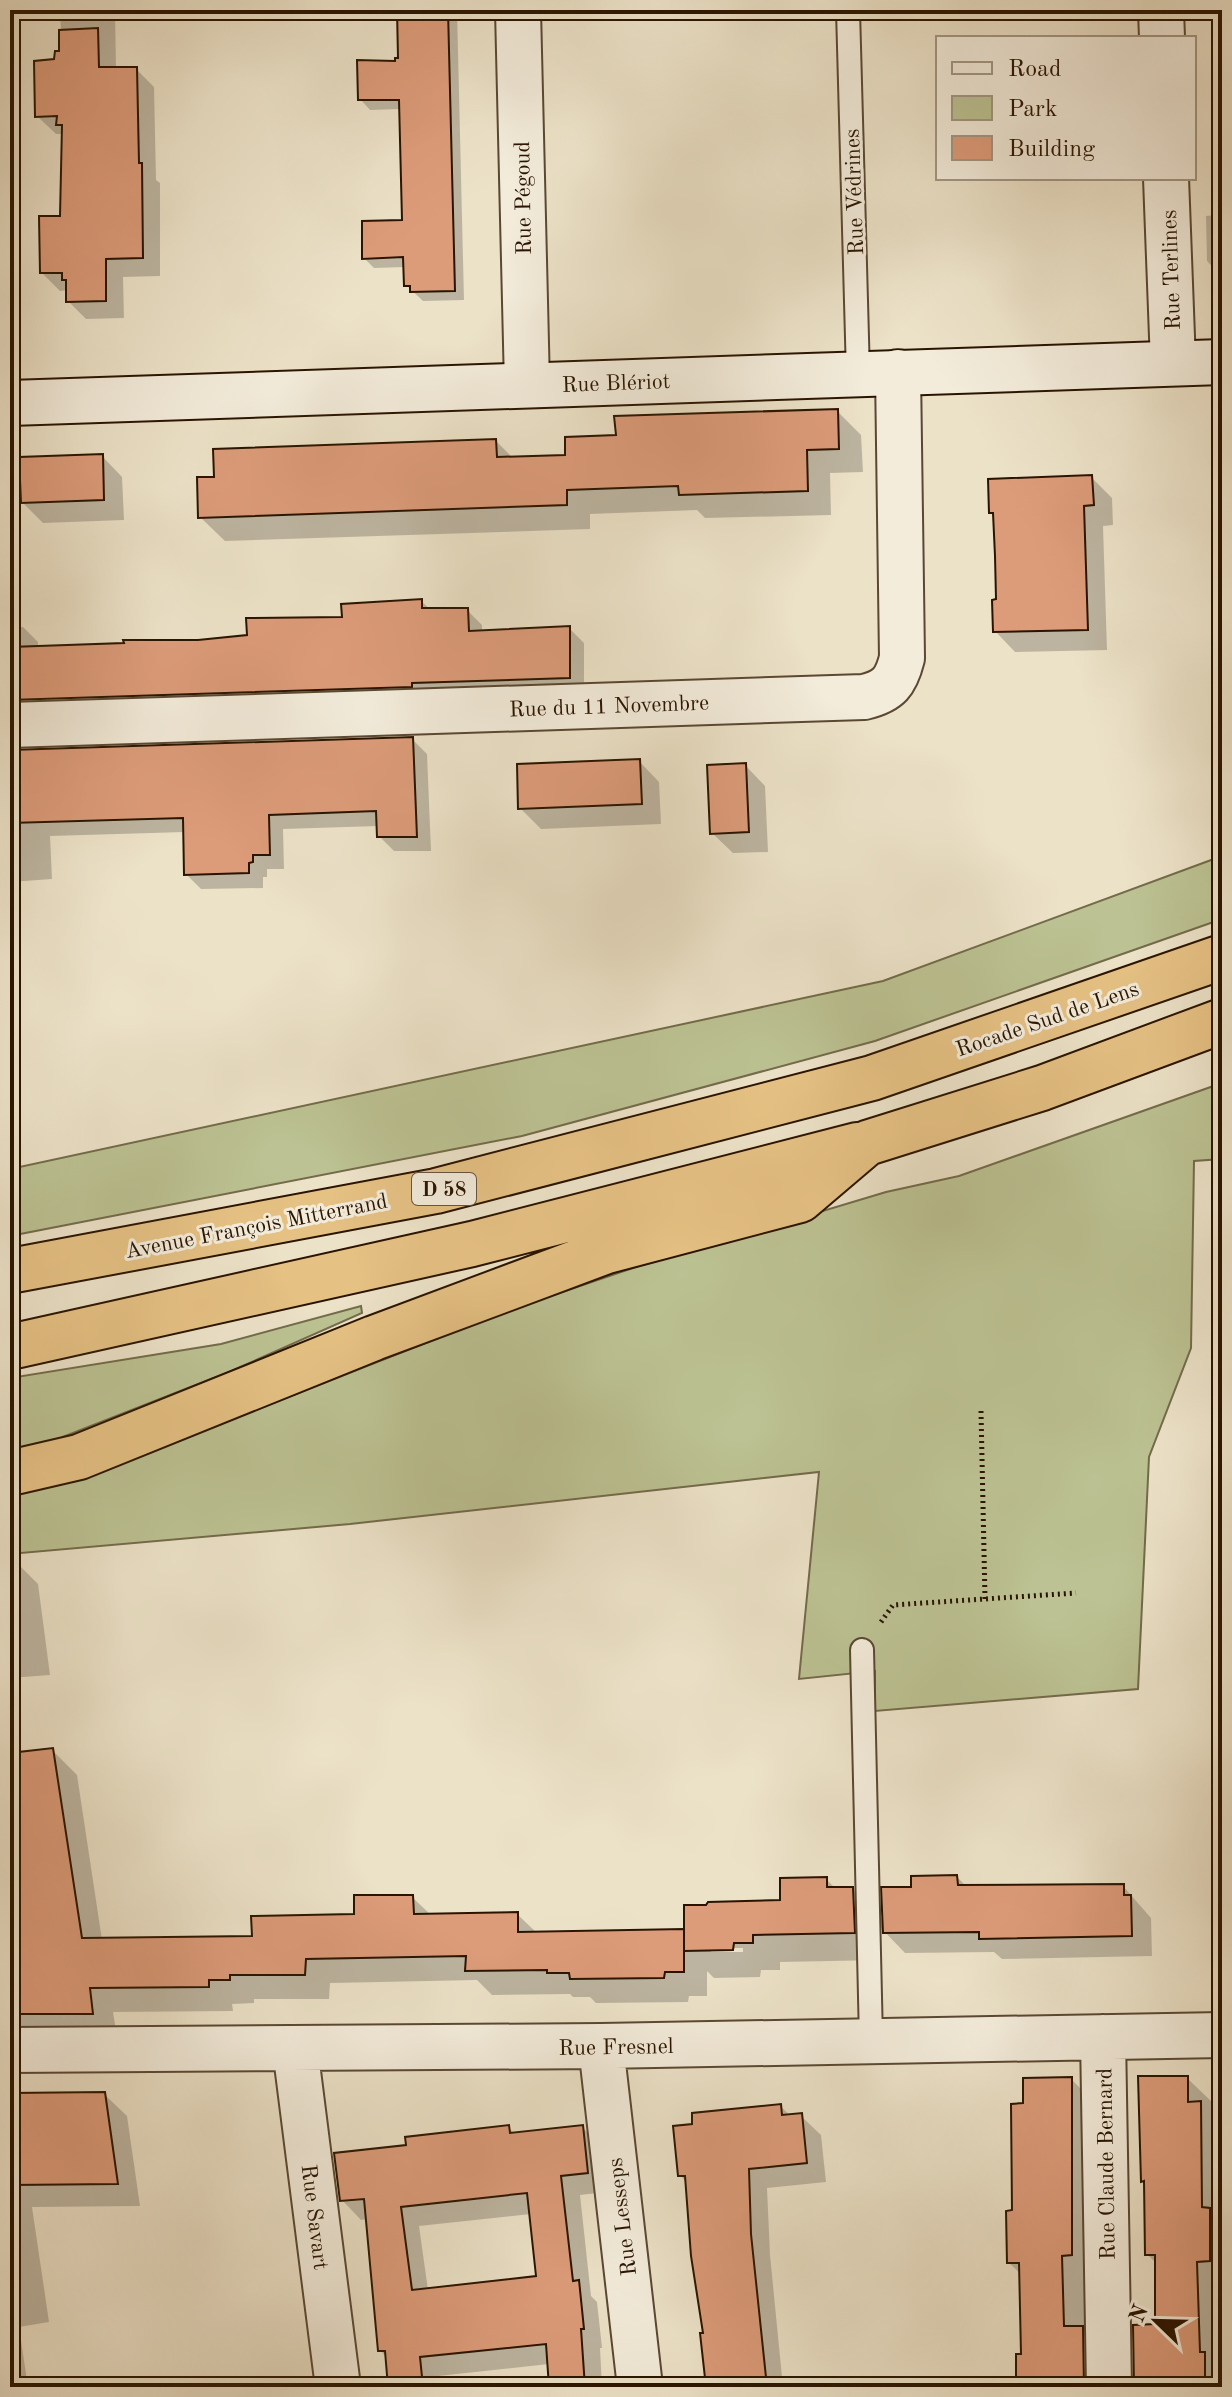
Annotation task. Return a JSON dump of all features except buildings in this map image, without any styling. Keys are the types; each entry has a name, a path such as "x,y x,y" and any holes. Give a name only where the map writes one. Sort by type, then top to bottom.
{"highway":[{"name":"Rocade Sud de Lens","path":"872,1078 1222,957"},
{"path":"10,1347 472,1244 867,1143 1042,1088 1222,1021"},
{"name":"Avenue François Mitterrand","path":"10,1271 436,1191 872,1078"},
{"path":"10,1473 79,1457 374,1338 607,1251 800,1200 867,1143"}],"street":[{"name":"Rue Pégoud","path":"518,10 527,385"},
{"path":"1161,10 1162,36"},
{"name":"Rue Terlines","path":"1166,180 1173,363"},
{"name":"Rue Blériot","path":"10,403 1222,362"},
{"name":"Rue du 11 Novembre","path":"10,725 864,697 881,692 894,681 902,658 878,373"},
{"name":"Rue Fresnel","path":"10,2050 601,2046 1222,2035"},
{"name":"Rue Claude Bernard","path":"1103,2037 1109,2387"},
{"name":"Rue Lesseps","path":"601,2046 640,2387"},
{"name":"Rue Savart","path":"295,2048 338,2387"}],"lane":[{"name":"Rue Védrines","path":"848,10 878,373"},
{"path":"862,1650 871,2040"}],"path":[{"path":"981,1411 985,1599"},
{"path":"862,1650 893,1605 1076,1593"}],"green space":[{"path":"1222,856 1222,919 875,1041 522,1136 10,1236 10,1169 883,981"},
{"path":"1222,1083 1222,1159 1194,1161 1191,1348 1149,1457 1138,1689 875,1711 875,1671 799,1679 819,1472 350,1524 10,1554 10,1496 86,1477 509,1310 636,1267 886,1192 959,1176"},
{"path":"361,1306 362,1313 229,1372 55,1440 10,1451 10,1378 221,1344"}]}
